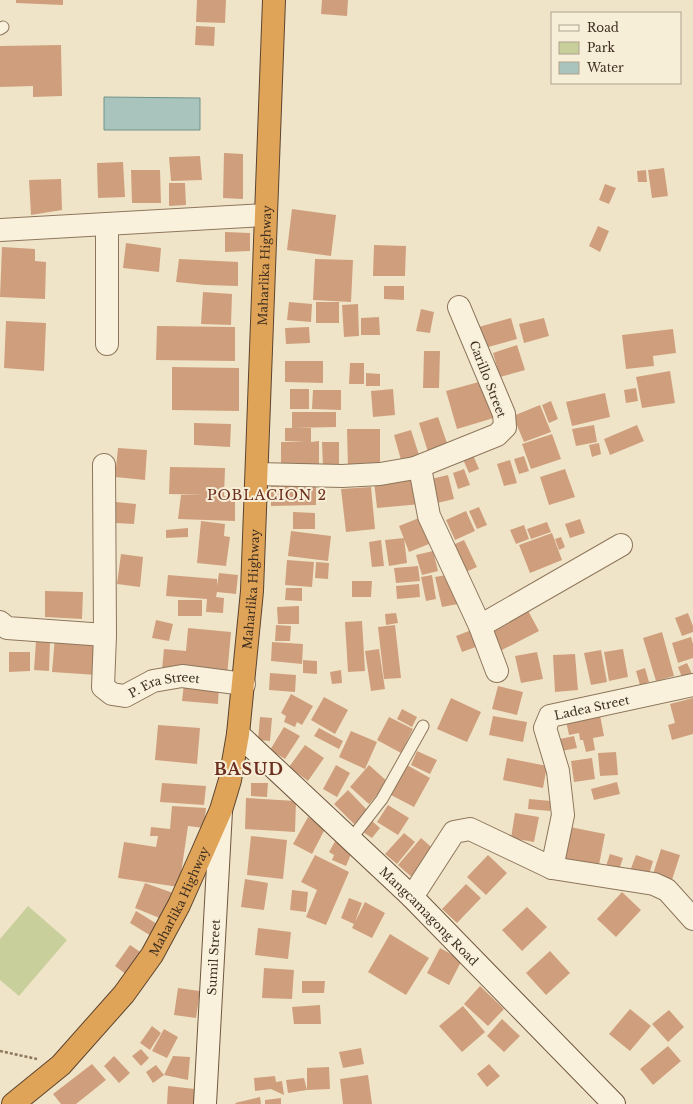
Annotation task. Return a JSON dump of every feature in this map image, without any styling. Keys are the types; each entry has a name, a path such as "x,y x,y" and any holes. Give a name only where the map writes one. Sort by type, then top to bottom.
{"highway":[{"name":"Maharlika Highway","path":"13,1104 61,1064 124,994 152,955 179,905 221,810 230,780 238,734 244,684 252,591 274,0"}],"street":[{"path":"0,230 266,215"},
{"path":"107,224 108,344"},
{"name":"Carillo Street","path":"257,474 342,476 380,474 416,468 497,435 505,427 504,414 459,307"},
{"path":"0,622 7,628 105,635 104,465"},
{"path":"416,468 421,473 429,516 480,626 497,671"},
{"path":"480,626 621,545"},
{"name":"P. Era Street","path":"105,635 103,687 112,694 125,696 153,681 182,676 244,684"},
{"name":"Ladea Street","path":"552,868 563,815 558,771 544,728 550,716 693,685"},
{"name":"Mangcamagong Road","path":"238,734 412,897 614,1104"},
{"name":"Sumil Street","path":"205,1104 221,810"},
{"path":"412,897 454,832 470,829 552,868 654,884 666,890 693,919"}],"lane":[{"path":"351,839 382,799 423,726"}],"path":[{"path":"0,1051 61,1064"}],"green space":[{"path":"28,906 67,940 19,996 0,980 0,939"}],"water":[{"path":"104,97 200,98 200,130 104,130"}],"building":[{"path":"16,0 63,0 63,5 16,3"},
{"path":"197,0 226,0 225,23 196,22"},
{"path":"322,0 348,0 347,16 321,14"},
{"path":"196,26 215,27 214,46 195,45"},
{"path":"61,45 62,96 33,97 33,86 0,87 0,46"},
{"path":"224,153 243,154 243,199 223,198"},
{"path":"200,156 202,180 171,181 169,157"},
{"path":"123,162 125,197 98,198 97,163"},
{"path":"664,168 668,196 652,198 648,170"},
{"path":"131,170 160,170 161,203 132,203"},
{"path":"646,170 647,182 638,182 637,171"},
{"path":"61,179 62,210 31,215 29,180"},
{"path":"169,183 185,183 186,205 169,206"},
{"path":"605,184 616,188 609,204 599,200"},
{"path":"292,209 336,215 331,256 287,250"},
{"path":"598,226 609,231 600,252 589,246"},
{"path":"225,232 250,233 250,251 225,252"},
{"path":"126,243 161,248 159,272 123,268"},
{"path":"374,245 406,246 405,276 373,276"},
{"path":"2,247 35,249 35,261 46,262 45,299 0,297"},
{"path":"179,259 238,262 238,286 176,282"},
{"path":"315,259 353,260 351,302 313,300"},
{"path":"384,286 404,286 404,300 384,299"},
{"path":"203,292 232,294 231,325 201,324"},
{"path":"289,302 312,304 311,322 287,320"},
{"path":"316,302 339,302 339,323 316,323"},
{"path":"358,304 359,336 344,337 342,305"},
{"path":"421,309 434,312 430,333 416,331"},
{"path":"379,317 380,335 361,335 361,318"},
{"path":"511,318 517,339 481,349 475,328"},
{"path":"544,318 549,336 524,343 519,324"},
{"path":"6,321 46,323 44,371 4,368"},
{"path":"157,326 235,327 235,361 156,360"},
{"path":"309,327 310,343 286,344 285,328"},
{"path":"673,329 676,353 653,356 654,366 626,369 622,335"},
{"path":"517,345 525,370 500,377 493,353"},
{"path":"424,351 440,351 439,388 423,388"},
{"path":"285,361 323,361 323,383 285,382"},
{"path":"350,363 364,363 364,384 349,384"},
{"path":"172,367 239,368 239,411 172,410"},
{"path":"670,371 675,403 642,408 636,377"},
{"path":"366,373 380,374 380,386 366,386"},
{"path":"486,380 497,417 457,429 446,391"},
{"path":"636,388 638,401 626,403 624,390"},
{"path":"290,389 309,389 309,409 290,409"},
{"path":"393,389 395,415 373,417 371,391"},
{"path":"313,390 341,390 341,410 312,409"},
{"path":"605,393 610,417 572,426 566,402"},
{"path":"551,401 558,419 549,423 542,405"},
{"path":"540,405 551,432 524,442 513,416"},
{"path":"292,412 336,412 336,427 292,428"},
{"path":"438,417 448,446 428,452 419,423"},
{"path":"194,423 231,424 230,447 194,445"},
{"path":"594,425 597,442 576,446 572,429"},
{"path":"637,425 644,441 610,455 604,439"},
{"path":"285,428 311,428 311,442 319,441 319,470 281,470 281,442 306,442 285,441"},
{"path":"347,429 380,429 380,468 348,468"},
{"path":"411,430 419,455 401,460 394,435"},
{"path":"552,434 561,459 531,469 522,444"},
{"path":"322,442 339,442 339,468 323,468"},
{"path":"599,443 601,454 592,457 589,445"},
{"path":"118,448 147,450 145,480 115,477"},
{"path":"472,453 479,469 469,473 462,457"},
{"path":"524,456 529,471 519,474 514,459"},
{"path":"510,460 517,483 504,486 497,464"},
{"path":"170,467 225,468 224,496 235,497 235,521 178,519 181,495 203,495 169,494"},
{"path":"464,469 470,485 458,489 453,473"},
{"path":"565,469 575,497 549,505 540,477"},
{"path":"448,475 454,499 433,504 427,480"},
{"path":"418,477 421,504 377,508 374,481"},
{"path":"316,485 316,505 271,506 271,486"},
{"path":"371,487 375,529 346,532 341,489"},
{"path":"116,502 136,504 134,524 115,523"},
{"path":"479,507 487,525 477,529 469,511"},
{"path":"466,511 475,531 455,540 446,520"},
{"path":"293,512 315,513 315,529 293,529"},
{"path":"424,516 434,542 409,552 399,526"},
{"path":"580,519 585,533 570,538 565,524"},
{"path":"201,521 225,524 224,536 230,537 226,566 197,563"},
{"path":"547,522 551,532 531,539 527,529"},
{"path":"524,525 529,539 516,544 510,530"},
{"path":"188,528 188,537 166,538 166,530"},
{"path":"291,531 331,536 328,561 288,556"},
{"path":"552,533 562,560 530,573 519,545"},
{"path":"561,537 565,547 559,550 555,539"},
{"path":"404,538 407,563 389,566 385,540"},
{"path":"381,540 384,566 372,567 369,542"},
{"path":"464,540 477,567 459,575 446,548"},
{"path":"433,551 438,571 422,575 416,555"},
{"path":"121,554 143,557 140,587 117,584"},
{"path":"287,560 314,562 312,587 285,585"},
{"path":"316,562 329,563 328,579 315,578"},
{"path":"418,566 420,581 396,583 394,568"},
{"path":"219,573 238,575 236,594 217,592 216,597 224,598 223,613 206,612 207,599 166,596 168,575 217,579 217,586"},
{"path":"452,574 458,604 442,607 435,577"},
{"path":"432,575 436,599 426,601 421,577"},
{"path":"352,581 372,581 371,597 352,597"},
{"path":"419,584 420,597 397,599 396,586"},
{"path":"286,588 302,588 302,601 285,600"},
{"path":"45,591 83,592 82,619 45,617"},
{"path":"178,600 202,600 202,616 178,616"},
{"path":"299,606 299,624 278,624 277,607"},
{"path":"526,607 539,631 500,651 487,627"},
{"path":"396,613 398,623 386,625 385,614"},
{"path":"688,613 693,626 693,632 682,636 675,618"},
{"path":"156,620 173,624 169,641 152,638"},
{"path":"362,621 365,671 348,672 345,622"},
{"path":"276,625 291,626 290,641 275,641"},
{"path":"395,625 401,678 384,679 378,627"},
{"path":"188,628 231,632 227,676 162,669 164,649 186,651"},
{"path":"474,629 481,645 462,652 456,636"},
{"path":"662,632 674,676 656,681 643,638"},
{"path":"55,637 100,641 97,675 52,672"},
{"path":"691,637 693,644 693,658 678,663 672,643"},
{"path":"36,641 50,641 49,671 34,670"},
{"path":"272,642 303,644 302,664 271,661"},
{"path":"379,649 385,689 371,691 365,651"},
{"path":"623,649 628,677 609,681 604,652"},
{"path":"601,650 607,682 591,685 584,653"},
{"path":"9,652 30,652 30,671 9,672"},
{"path":"537,652 543,679 521,683 515,656"},
{"path":"575,654 578,690 555,692 553,655"},
{"path":"303,660 317,661 317,674 303,673"},
{"path":"687,663 693,676 683,680 678,667"},
{"path":"645,668 649,682 640,685 636,671"},
{"path":"341,670 342,683 332,684 330,672"},
{"path":"270,673 296,675 295,692 269,690"},
{"path":"184,683 219,686 218,704 182,701"},
{"path":"498,686 523,692 517,715 492,709"},
{"path":"291,694 313,706 302,725 297,722 295,727 284,722 286,716 281,713"},
{"path":"324,697 348,710 335,734 311,720"},
{"path":"451,698 481,712 467,742 437,729"},
{"path":"693,698 693,734 672,740 668,725 675,723 670,704"},
{"path":"402,709 417,717 412,727 397,719"},
{"path":"600,715 604,736 593,738 595,750 586,752 583,740 580,740 579,733 569,735 566,721"},
{"path":"493,716 527,722 523,742 489,735"},
{"path":"260,717 272,718 270,741 258,740"},
{"path":"389,717 413,729 401,753 377,740"},
{"path":"158,725 200,728 197,764 155,760"},
{"path":"284,727 300,736 285,759 270,750"},
{"path":"319,728 343,741 339,749 314,736"},
{"path":"351,731 377,742 365,769 339,757"},
{"path":"574,736 577,748 562,751 560,739"},
{"path":"305,745 324,758 308,781 289,767"},
{"path":"417,751 437,760 430,774 411,765"},
{"path":"616,752 618,775 600,776 598,753"},
{"path":"507,758 547,766 543,788 503,780"},
{"path":"592,758 595,779 574,782 571,761"},
{"path":"336,765 350,773 337,797 323,789"},
{"path":"369,765 388,782 369,804 350,787"},
{"path":"407,765 430,778 414,807 391,795"},
{"path":"617,782 620,794 594,800 591,789"},
{"path":"162,783 206,786 204,805 160,802"},
{"path":"251,783 268,783 267,797 251,796"},
{"path":"348,790 368,811 354,824 334,804"},
{"path":"246,798 296,801 295,832 245,829"},
{"path":"529,799 551,801 550,811 528,809"},
{"path":"388,805 409,818 398,835 377,822"},
{"path":"172,806 206,808 204,828 188,826 179,887 118,878 124,842 156,847 158,836 150,836 151,827 170,829"},
{"path":"515,813 539,817 534,842 511,838"},
{"path":"308,817 326,827 312,854 293,844"},
{"path":"372,821 380,828 372,838 363,832"},
{"path":"570,827 605,834 598,870 563,863"},
{"path":"404,833 415,842 397,864 385,854"},
{"path":"251,836 287,840 283,879 247,875"},
{"path":"337,838 352,852 346,866 332,860 334,855 329,852"},
{"path":"421,838 438,853 415,880 398,865"},
{"path":"661,849 680,855 672,880 653,874"},
{"path":"610,854 623,858 618,873 605,869"},
{"path":"315,855 349,872 326,925 306,917 317,890 301,882"},
{"path":"488,855 507,873 486,895 467,877"},
{"path":"636,855 653,861 648,878 630,871"},
{"path":"245,879 268,883 264,910 241,907"},
{"path":"145,883 173,893 162,919 135,908"},
{"path":"466,884 481,898 457,923 442,909"},
{"path":"292,890 308,892 306,912 290,910"},
{"path":"622,892 641,910 616,937 597,919"},
{"path":"349,898 362,903 355,922 365,902 385,913 372,938 352,928 354,924 341,918"},
{"path":"527,907 547,927 522,951 502,930"},
{"path":"136,911 162,927 156,939 130,923"},
{"path":"258,928 291,932 288,959 255,955"},
{"path":"390,934 429,958 406,995 368,972"},
{"path":"130,945 146,956 131,978 115,966"},
{"path":"440,948 462,960 449,985 427,973"},
{"path":"550,951 570,973 546,995 526,973"},
{"path":"264,968 294,970 292,999 262,998"},
{"path":"302,981 325,981 324,993 302,993"},
{"path":"480,986 504,1009 488,1026 464,1004"},
{"path":"178,988 200,991 196,1018 174,1015"},
{"path":"320,1005 321,1024 294,1024 292,1007"},
{"path":"463,1006 485,1032 462,1052 439,1026"},
{"path":"630,1009 651,1026 630,1051 609,1034"},
{"path":"669,1010 684,1027 668,1042 652,1024"},
{"path":"502,1019 520,1036 504,1052 487,1036"},
{"path":"152,1026 161,1033 150,1050 140,1043"},
{"path":"164,1029 178,1037 167,1058 152,1051"},
{"path":"668,1046 681,1061 653,1085 640,1069"},
{"path":"361,1048 364,1064 343,1068 339,1052"},
{"path":"141,1049 149,1058 141,1066 132,1056"},
{"path":"114,1056 130,1073 119,1083 104,1066"},
{"path":"173,1056 190,1057 188,1080 164,1075"},
{"path":"92,1064 106,1080 76,1104 61,1104 53,1094"},
{"path":"489,1064 500,1076 487,1087 477,1074"},
{"path":"156,1065 164,1075 153,1083 146,1072"},
{"path":"329,1067 330,1089 307,1090 307,1068"},
{"path":"368,1075 372,1104 343,1104 340,1079"},
{"path":"275,1076 276,1082 282,1081 284,1095 271,1089 255,1091 254,1078"},
{"path":"304,1078 307,1090 288,1093 286,1080"},
{"path":"168,1086 195,1089 194,1104 167,1104"},
{"path":"260,1097 261,1104 235,1103"},
{"path":"281,1098 281,1104 265,1104 265,1100"}],"district":[{"name":"POBLACION 2","path":"267,495"},
{"name":"BASUD","path":"249,769"}]}
